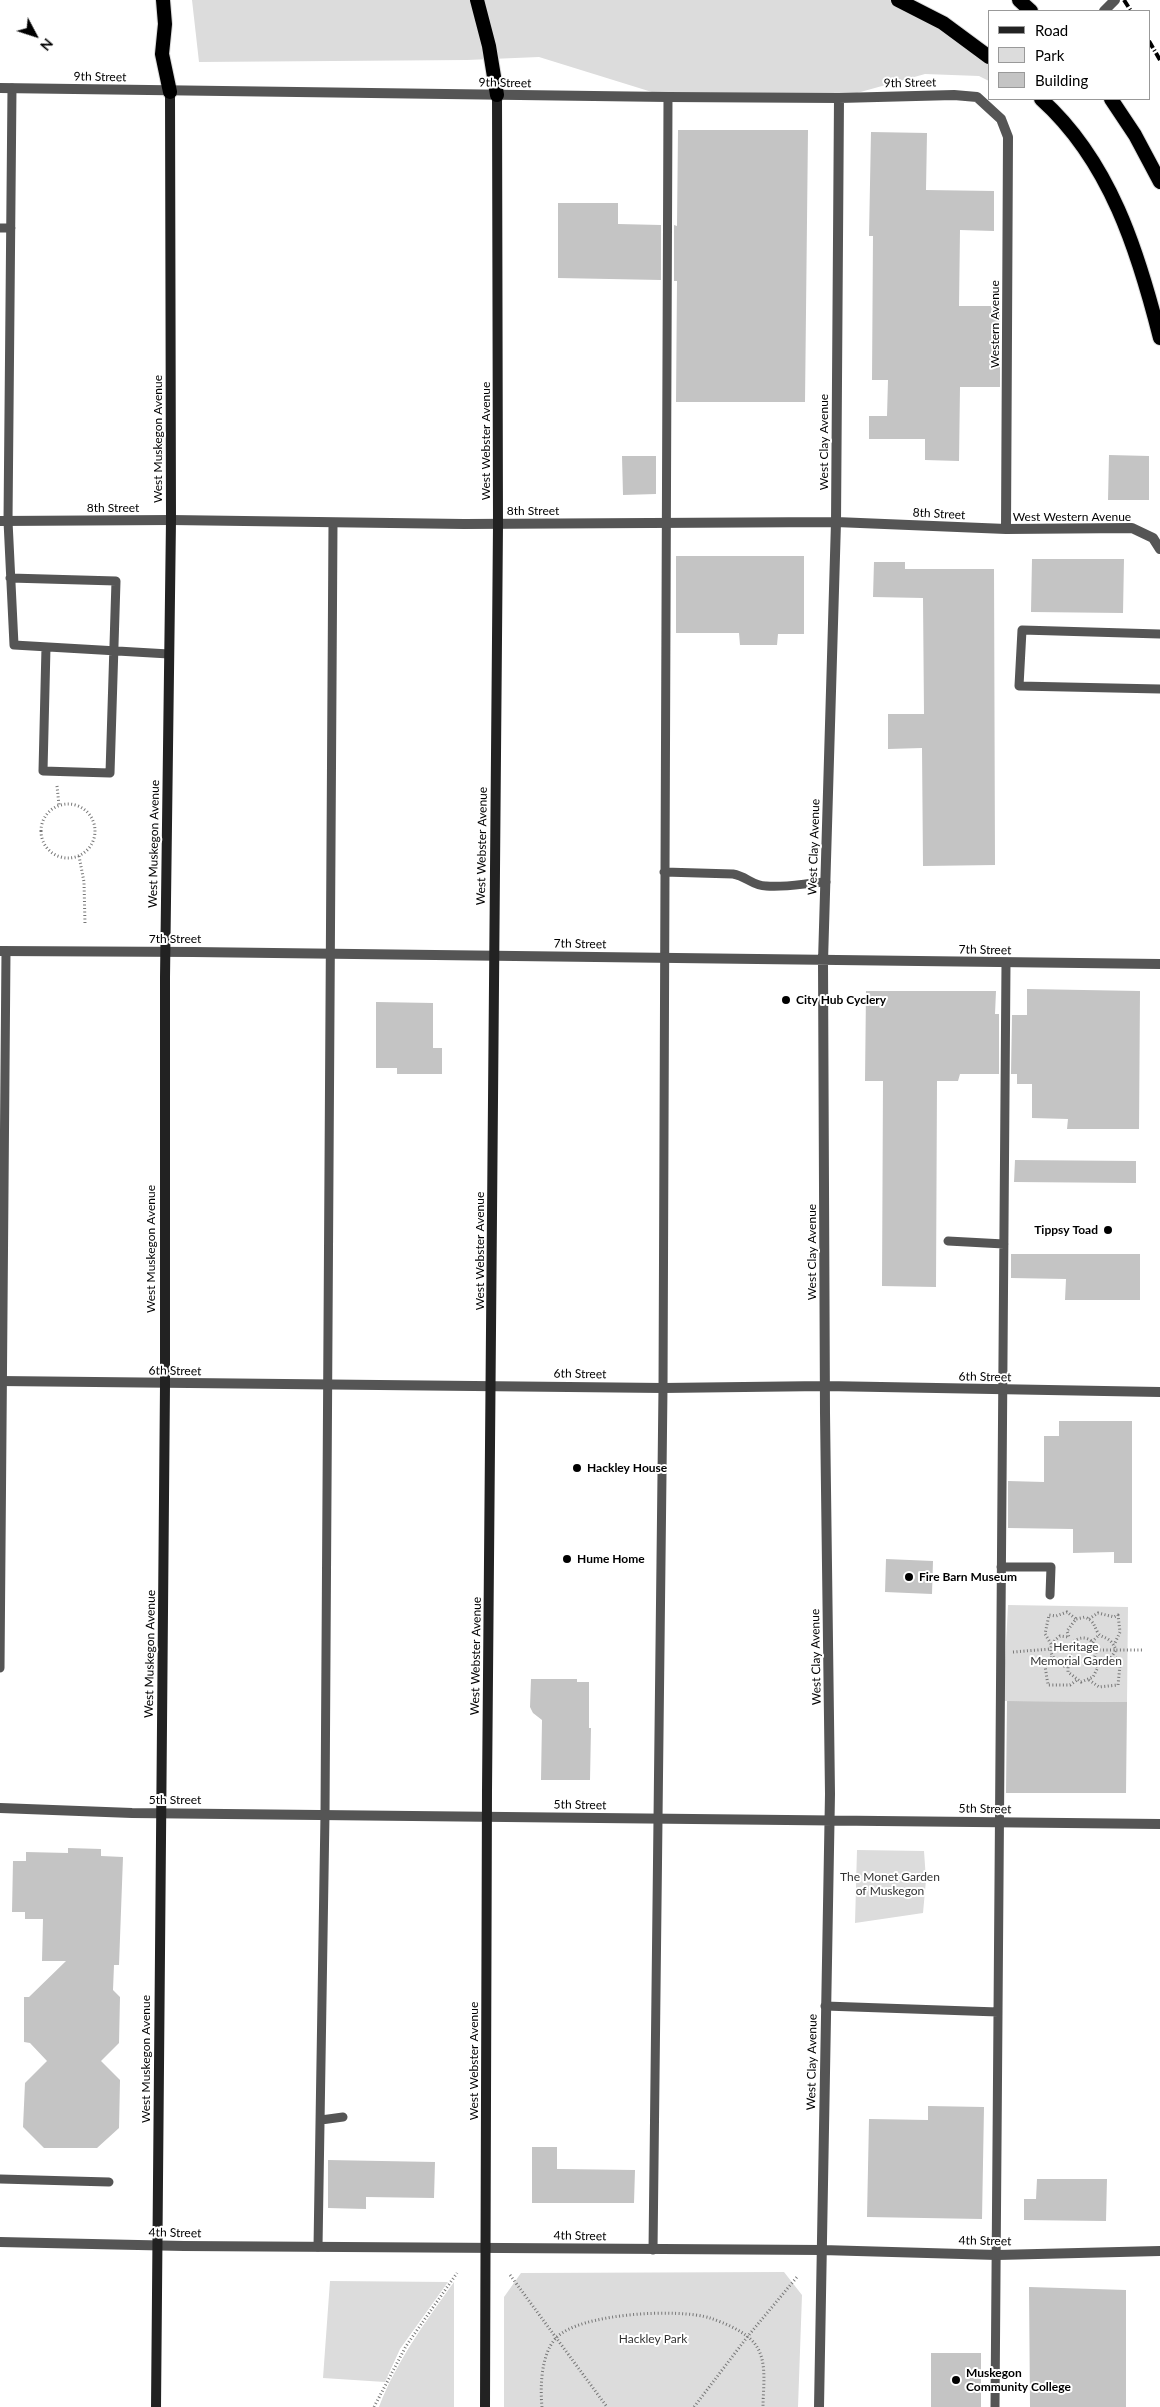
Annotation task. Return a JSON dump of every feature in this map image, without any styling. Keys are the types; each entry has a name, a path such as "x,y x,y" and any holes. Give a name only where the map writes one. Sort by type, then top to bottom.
{"highway":[{"path":"163,0 165,24 162,54 170,92"},
{"path":"477,0 489,46 497,95"},
{"path":"898,0 943,23 988,56"},
{"path":"1019,0 1030,10"},
{"path":"1042,100 1081,141 1106,183 1124,221 1151,303 1160,338"},
{"path":"1112,100 1135,135 1160,182"}],"main road":[{"name":"West Muskegon Avenue","path":"156,2407 165,1384 166,952 171,520 170,92"},
{"name":"West Webster Avenue","path":"485,2407 487,1816 498,524 497,95"}],"street":[{"path":"1105,10 1115,0"},
{"name":"9th Street","path":"0,88 170,92 668,97 839,98 954,95 977,97 1001,119"},
{"name":"West Clay Avenue","path":"819,2407 825,2006 830,1820 823,961 836,522 839,98"},
{"name":"Western Avenue","path":"1001,119 1008,137 1006,530"},
{"name":"8th Street","path":"4,521 171,520 498,524 836,522 1006,530"},
{"name":"West Western Avenue","path":"1006,530 1132,528 1153,538 1160,549"},
{"name":"7th Street","path":"3,951 494,955 823,961 1160,964"},
{"name":"6th Street","path":"2,1381 663,1388 825,1386 1160,1392"},
{"name":"5th Street","path":"0,1808 658,1819 1160,1824"},
{"name":"4th Street","path":"0,2242 158,2246 822,2250 997,2255 1160,2251"}],"lane":[{"path":"12,88 11,228 4,521 14,646 169,654"},
{"path":"653,2250 663,1388 668,97"},
{"path":"0,228 11,228"},
{"path":"318,2246 325,1814 326,1384 333,523"},
{"path":"10,578 116,581 110,773 43,772 46,647"},
{"path":"1160,634 1022,630 1019,686 1160,689"},
{"path":"664,872 734,874 744,876 753,884 766,886 826,882"},
{"path":"0,1668 3,951"},
{"path":"995,2407 1006,963"},
{"path":"948,1241 1004,1244"},
{"path":"1001,1567 1051,1567 1050,1595"},
{"path":"825,2006 998,2012"},
{"path":"321,2120 343,2117"},
{"path":"0,2179 109,2182"}],"path":[{"path":"57,781 59,805"},
{"path":"59,805 77,805 85,810 94,825 92,843 79,856 70,858 54,854 42,841 41,824 51,810 59,805"},
{"path":"79,856 84,882 85,924"},
{"path":"1051,1644 1045,1634 1049,1615 1056,1616 1069,1612 1076,1619"},
{"path":"1089,1619 1098,1613 1114,1617 1118,1616 1120,1632 1114,1645"},
{"path":"1074,1642 1069,1637 1067,1631 1076,1619 1081,1617 1089,1619 1098,1628 1099,1635"},
{"path":"1092,1642 1099,1635"},
{"path":"1096,1664 1104,1664 1114,1655 1116,1650 1114,1645 1105,1636 1099,1635"},
{"path":"1068,1665 1064,1666 1052,1657 1050,1649 1051,1644 1060,1636 1069,1637"},
{"path":"1082,1638 1092,1642 1096,1650 1092,1659 1083,1664 1073,1660 1070,1651 1074,1642 1082,1638"},
{"path":"1000,1654 1050,1649"},
{"path":"1096,1650 1142,1650"},
{"path":"1089,1680 1097,1687 1118,1685 1120,1665 1114,1655"},
{"path":"1052,1657 1045,1666 1048,1685 1070,1685 1077,1680"},
{"path":"1073,1660 1068,1665 1068,1672 1081,1682 1089,1680 1096,1674 1096,1664 1092,1659"},
{"path":"374,2407 406,2346 457,2273"},
{"path":"510,2275 607,2407"},
{"path":"694,2407 748,2336 797,2277"},
{"path":"542,2407 540,2390 548,2352 556,2337 578,2326 606,2318 659,2312 710,2318 748,2336 757,2346 764,2370 763,2407"}],"green space":[{"path":"192,0 898,0 988,56 988,80 979,76 925,74 839,98 668,97 539,57 467,60 199,62"},
{"name":"Heritage Memorial Garden","path":"1008,1605 1128,1607 1127,1702 1003,1701"},
{"name":"The Monet Garden of Muskegon","path":"857,1850 924,1851 926,1880 923,1913 855,1923"},
{"name":"Hackley Park","path":"784,2272 802,2295 798,2407 504,2407 504,2297 521,2273"},
{"path":"330,2281 448,2282 400,2349 385,2382 323,2378"},
{"path":"454,2282 454,2407 379,2407 403,2358"}],"building":[{"path":"678,130 808,130 805,402 676,402 677,281 674,281 674,225 677,226"},
{"path":"871,132 927,133 926,190 994,191 994,231 960,230 959,306 1000,306 1000,387 960,387 959,461 925,460 925,439 869,439 869,416 887,416 888,380 872,380 873,236 869,236"},
{"path":"558,203 618,203 618,224 661,225 661,280 558,278"},
{"path":"1109,455 1149,456 1149,500 1108,500"},
{"path":"622,456 656,456 656,494 623,495"},
{"path":"676,556 804,556 804,634 778,634 777,645 740,645 739,633 676,633"},
{"path":"1032,559 1124,559 1123,613 1031,612"},
{"path":"874,562 905,562 905,569 994,569 995,865 923,866 922,748 888,749 888,714 924,714 923,598 873,597"},
{"path":"1027,989 1140,991 1139,1129 1067,1129 1068,1119 1032,1118 1032,1084 1017,1084 1017,1074 1011,1074 1012,1015 1027,1015"},
{"path":"866,991 996,991 995,1014 999,1014 999,1074 960,1074 958,1081 937,1081 936,1287 882,1286 883,1081 865,1081"},
{"path":"376,1002 433,1003 433,1048 442,1048 442,1074 397,1074 397,1068 376,1068"},
{"path":"1015,1160 1136,1161 1136,1183 1014,1182"},
{"path":"1011,1254 1140,1254 1140,1300 1065,1300 1066,1279 1011,1278"},
{"path":"1059,1421 1132,1421 1132,1563 1114,1563 1114,1552 1073,1553 1073,1529 1008,1528 1008,1481 1044,1482 1044,1436 1059,1436"},
{"name":"Fire Barn Museum","path":"886,1559 933,1561 932,1594 885,1592"},
{"path":"531,1679 577,1679 577,1682 589,1682 589,1728 591,1728 590,1780 541,1780 542,1720 533,1713 530,1707"},
{"path":"1007,1701 1127,1702 1126,1793 1006,1793"},
{"path":"68,1848 101,1849 101,1856 123,1857 119,1965 114,1965 113,1990 120,1997 119,2043 101,2061 120,2080 119,2128 97,2148 44,2148 23,2127 25,2083 47,2061 30,2043 24,2042 24,1997 29,1997 66,1961 42,1961 43,1919 25,1919 25,1912 12,1912 13,1861 26,1861 26,1852 68,1853"},
{"path":"928,2106 984,2107 982,2219 867,2217 869,2119 928,2120"},
{"path":"532,2147 557,2147 557,2169 635,2170 634,2203 532,2203"},
{"path":"328,2160 435,2162 434,2198 366,2197 366,2209 328,2208"},
{"path":"1037,2179 1107,2179 1106,2221 1024,2220 1024,2199 1036,2199"},
{"path":"1029,2287 1126,2290 1126,2407 1030,2407"},
{"name":"Muskegon Community College","path":"931,2353 981,2353 981,2407 931,2407"}],"railway":[{"path":"1124,0 1130,10"},
{"path":"1150,43 1160,60"}],"place":[{"name":"City Hub Cyclery","path":"786,1000"},
{"name":"Tippsy Toad","path":"1108,1230"},
{"name":"Hackley House","path":"577,1468"},
{"name":"Hume Home","path":"567,1559"},
{"name":"Fire Barn Museum","path":"909,1577"},
{"name":"Muskegon Community College","path":"956,2380"}]}
